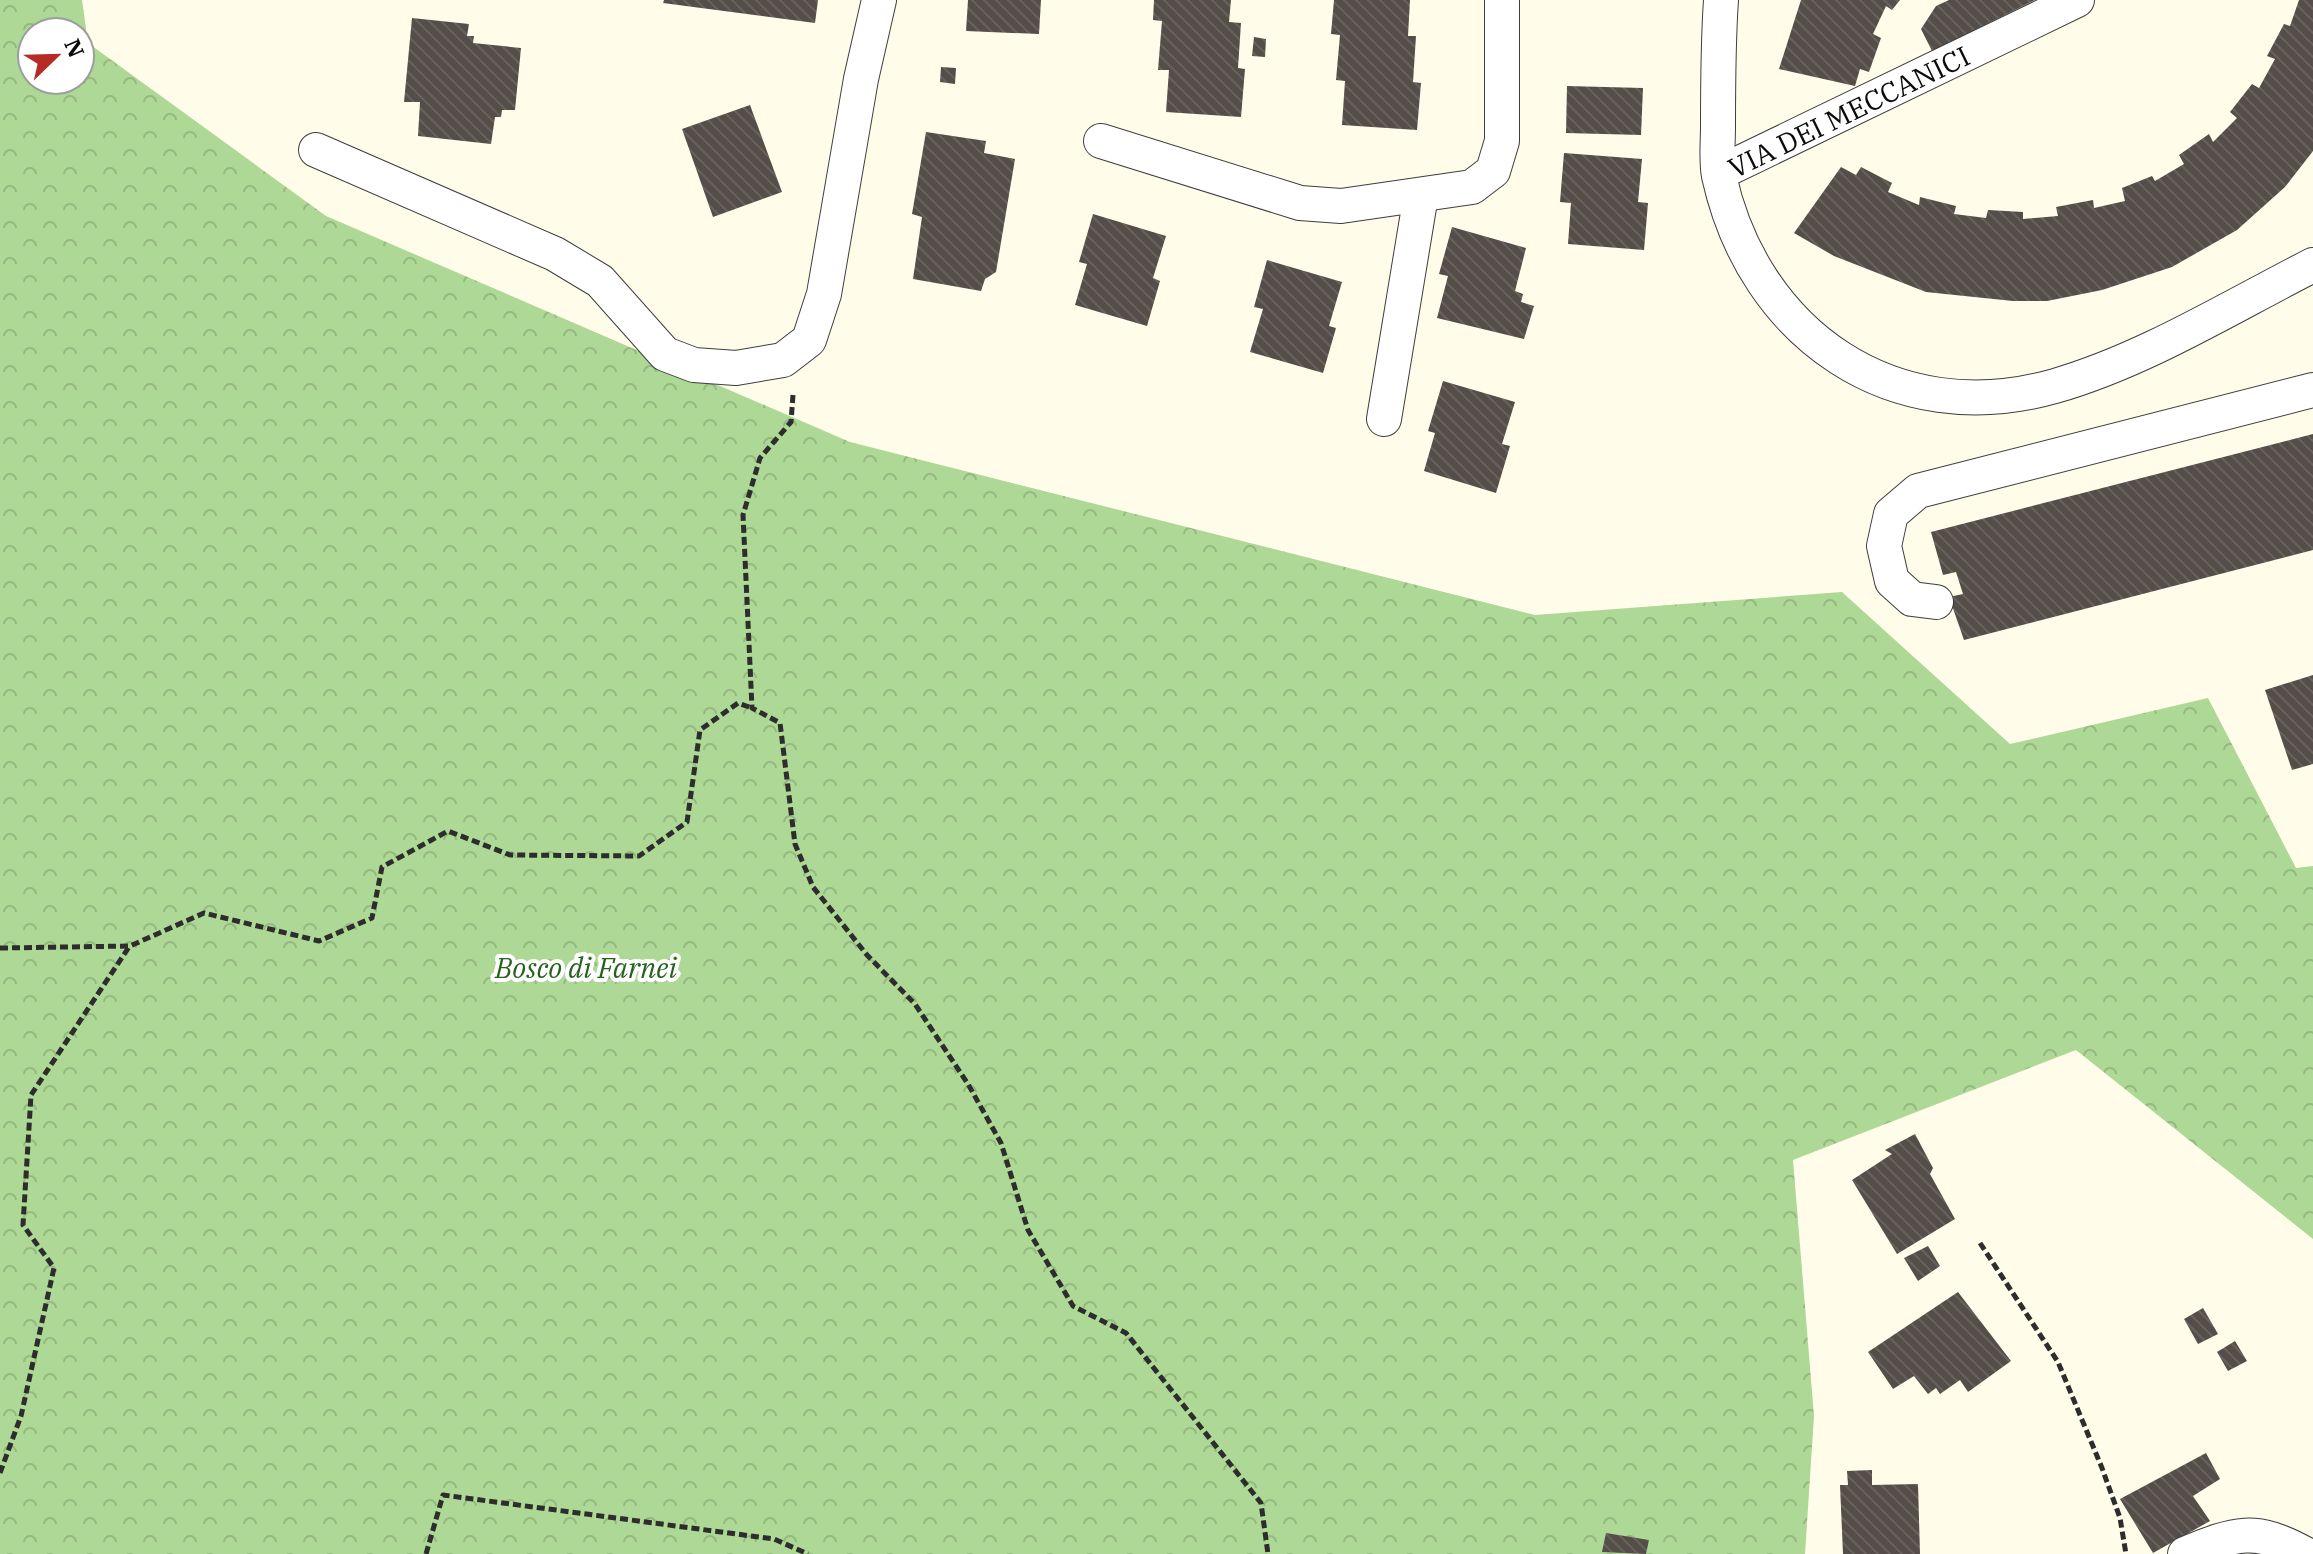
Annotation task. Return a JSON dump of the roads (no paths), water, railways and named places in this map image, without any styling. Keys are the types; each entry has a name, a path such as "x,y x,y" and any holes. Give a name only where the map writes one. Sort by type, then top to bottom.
{"street":[{"path":"316,150 555,254 600,281 665,354 694,365 736,368 783,360 809,340 824,294 861,79 879,0"},
{"path":"1101,141 1300,203 1341,206 1472,187 1493,171 1502,141 1502,0"},
{"path":"1719,173 1721,0"},
{"name":"VIA DEI MECCANICI","path":"2077,0 1719,173 1736,234 1759,278 1795,325 1838,358 1887,383 1934,394 1994,396 2052,387 2108,369 2313,265"},
{"path":"1384,419 1421,195"},
{"path":"1936,602 1912,599 1892,581 1884,546 1891,514 1918,491 2313,390"},
{"path":"2185,1554 2248,1533 2283,1542 2305,1554"}],"park label":[{"name":"Bosco di Farnei","path":"586,968"}]}
